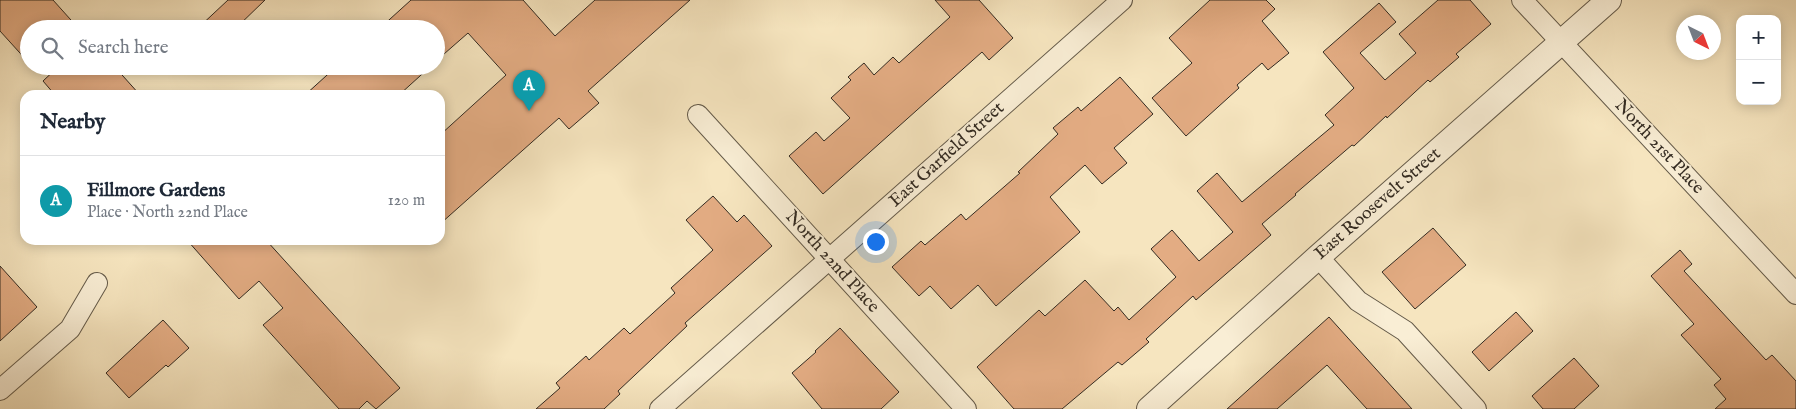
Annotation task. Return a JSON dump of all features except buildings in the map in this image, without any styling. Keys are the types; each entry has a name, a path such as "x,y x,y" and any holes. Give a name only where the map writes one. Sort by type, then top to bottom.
{"street":[{"name":"East Garfield Street","path":"660,409 1122,0"},
{"name":"North 21st Place","path":"1522,0 1796,294"},
{"name":"East Roosevelt Street","path":"1149,409 1609,0"},
{"name":"North 22nd Place","path":"698,115 966,409"},
{"path":"1318,257 1358,301 1406,331 1476,409"},
{"path":"0,390 70,328 97,283"}],"place":[{"name":"Fillmore Gardens","path":"529,111"}]}
